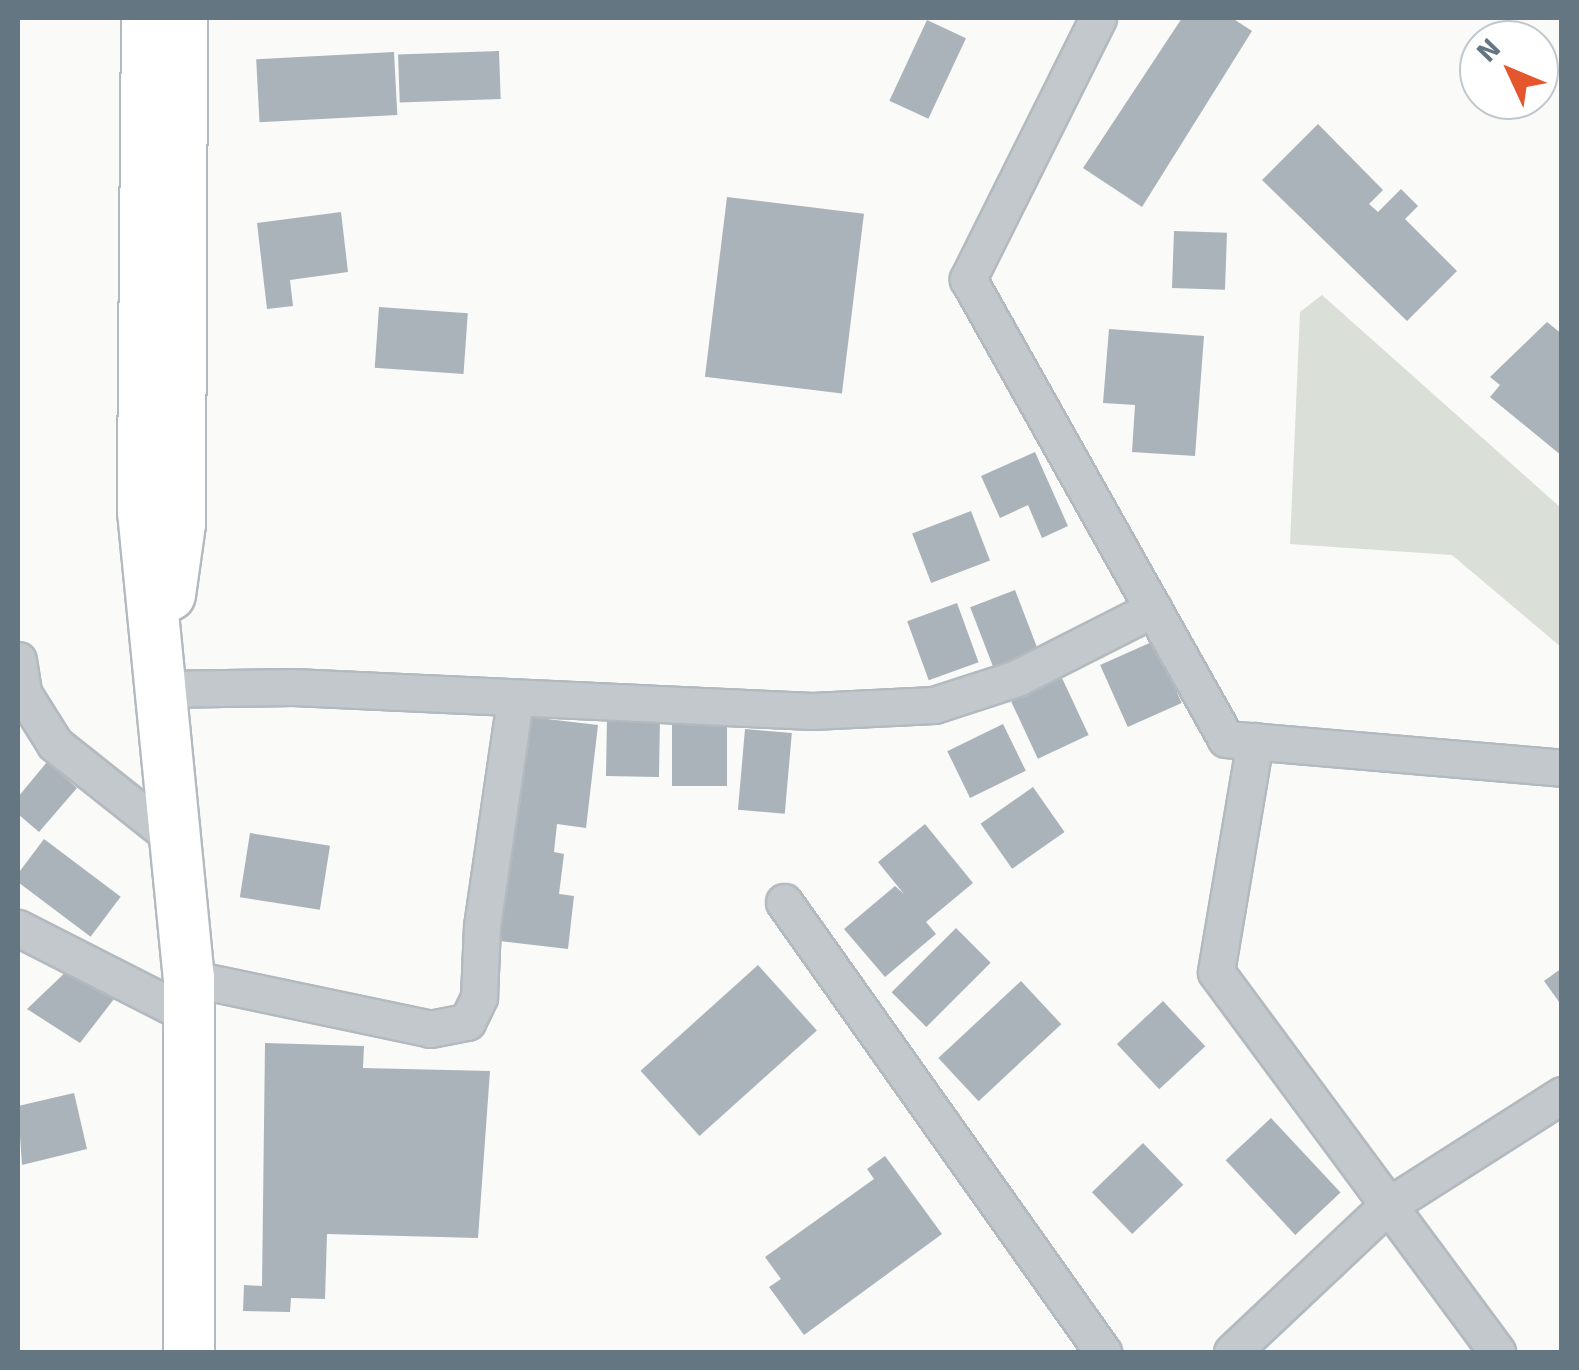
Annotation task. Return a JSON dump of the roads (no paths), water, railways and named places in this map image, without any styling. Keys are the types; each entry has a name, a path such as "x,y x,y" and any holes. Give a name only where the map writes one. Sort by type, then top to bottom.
{"main road":[{"path":"147,18 140,383 157,689 190,996 189,1352"},
{"path":"157,689 180,524 182,18"}],"street":[{"path":"1098,18 968,279 1226,738 1562,768"},
{"path":"157,689 294,687 812,711 934,704 1017,678 1154,609"},
{"path":"18,663 23,693 56,744 173,838"},
{"path":"18,928 190,996 430,1029 467,1022 479,997 482,926 515,700"},
{"path":"1256,741 1216,972 1496,1352"},
{"path":"784,902 1103,1352"},
{"path":"1232,1352 1386,1207 1562,1095"}]}
